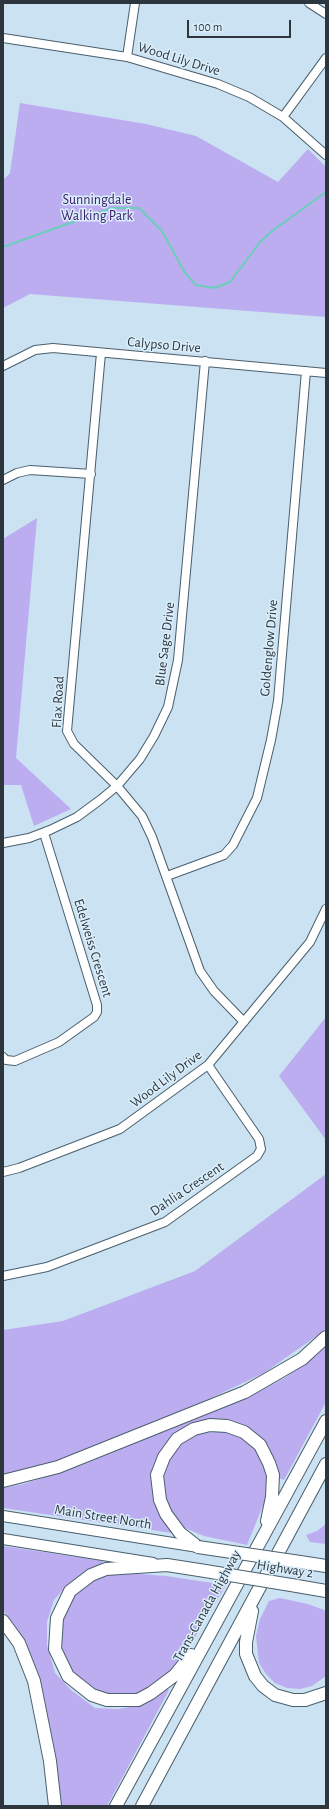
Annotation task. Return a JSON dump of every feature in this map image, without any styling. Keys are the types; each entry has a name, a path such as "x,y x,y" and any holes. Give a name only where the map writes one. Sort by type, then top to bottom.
{"highway":[{"path":"3,1481 58,1467 246,1392 302,1359 326,1337"},
{"name":"Trans-Canada Highway","path":"116,1806 208,1634 326,1421"},
{"path":"198,1547 180,1533 166,1514 160,1500 157,1475 164,1457 177,1439 194,1429 210,1425 227,1426 244,1432 260,1445 269,1463 273,1475 272,1497 264,1534"},
{"path":"142,1806 326,1464"},
{"path":"298,1515 326,1481"},
{"name":"Highway 2","path":"198,1547 322,1565"},
{"name":"Highway 2","path":"208,1634 175,1675 151,1693 138,1700 107,1700 92,1695 68,1676 55,1649 56,1618 70,1591 91,1575 106,1569 167,1565 326,1591"},
{"path":"294,1586 326,1599"},
{"path":"259,1588 248,1621 246,1642 249,1665 254,1676 275,1695 284,1699 305,1700 326,1693"},
{"path":"3,1621 19,1643 34,1681 50,1761 55,1806"}],"main road":[{"name":"Main Street North","path":"3,1516 198,1547"},
{"path":"3,1539 167,1565"}],"street":[{"path":"127,57 136,3"},
{"path":"309,3 326,14"},
{"name":"Wood Lily Drive","path":"3,38 127,57 223,86 249,97 283,117 326,155"},
{"path":"283,117 326,58"},
{"name":"Calypso Drive","path":"3,366 35,350 52,348 326,373"},
{"name":"Flax Road","path":"101,353 67,731 74,744 117,786 134,805 148,826 196,959 206,981 222,1001 244,1022"},
{"name":"Blue Sage Drive","path":"3,843 44,833 83,813 117,786 140,759 154,736 168,707 175,683 178,660 205,361"},
{"name":"Goldenglow Drive","path":"167,876 224,855 233,845 257,798 271,740 278,701 306,371"},
{"path":"3,480 17,473 30,470 91,474"},
{"name":"Edelweiss Crescent","path":"3,1057 6,1060 15,1061 59,1042 94,1017 97,1012 97,1005 44,833"},
{"name":"Wood Lily Drive","path":"3,1172 19,1168 120,1129 208,1065 310,942 326,909"},
{"name":"Dahlia Crescent","path":"3,1276 47,1268 165,1222 257,1156 261,1149 259,1140 208,1065"}],"green space":[{"name":"Sunningdale Walking Park","path":"20,103 146,124 196,136 278,182 308,149 326,167 326,317 30,294 3,308 3,180 10,173"},
{"path":"37,518 16,758 71,809 34,826 21,785 3,785 3,539"},
{"path":"326,1017 326,1140 279,1076"},
{"path":"326,1174 326,1328 321,1333 264,1373 190,1408 57,1462 3,1476 3,1330 63,1321 195,1271"},
{"path":"326,1347 326,1402 284,1480 279,1478 268,1445 249,1429 232,1422 175,1434 159,1453 152,1474 153,1495 160,1516 172,1533 3,1508 3,1488 24,1484 82,1465 256,1393 286,1377"},
{"path":"224,1430 245,1440 260,1454 269,1478 266,1498 247,1545 204,1536 185,1528 171,1512 162,1494 162,1475 169,1458 177,1446 195,1435"},
{"path":"326,1524 326,1544 310,1542 306,1535 317,1531"},
{"path":"3,1546 103,1561 102,1566 86,1572 68,1584 54,1600 47,1622 47,1645 55,1673 71,1690 95,1708 119,1709 141,1705 167,1689 169,1690 107,1806 61,1806 23,1644 3,1610"},
{"path":"116,1572 166,1576 226,1585 179,1664 158,1683 140,1693 113,1697 89,1688 69,1672 60,1650 58,1627 77,1590 94,1580"},
{"path":"280,1598 308,1604 324,1610 326,1613 326,1676 312,1686 300,1689 287,1688 275,1683 266,1674 259,1663 256,1636 260,1619 269,1601"}],"waterway":[{"path":"3,247 112,208 139,208 162,231 185,273 196,285 214,288 230,282 260,242 272,231 326,192"}]}
